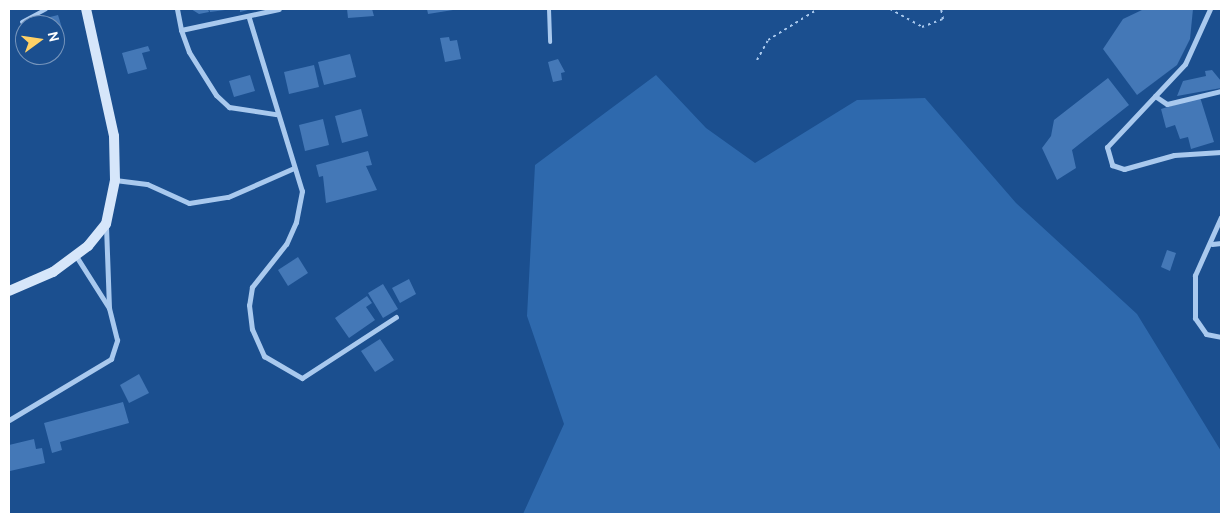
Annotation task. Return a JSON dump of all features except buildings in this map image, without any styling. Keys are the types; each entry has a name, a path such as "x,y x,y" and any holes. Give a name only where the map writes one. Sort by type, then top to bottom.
{"street":[{"path":"9,420 111,359 117,340 109,308 106,224 115,180 114,136 86,9"},
{"path":"177,9 181,30 189,52 216,95 229,107 275,114"},
{"path":"181,30 248,18 279,9"},
{"path":"1210,9 1185,64 1107,147 1112,166 1124,169 1174,155 1221,152"},
{"path":"248,18 275,114 302,191 296,222 286,244 252,287 248,305 252,329 264,356 302,378 396,317"},
{"path":"1155,96 1167,104 1221,91"},
{"path":"115,180 147,184 175,200 198,202 228,197 294,168"},
{"path":"1221,217 1211,234 1212,244 1195,275 1195,318 1206,334 1221,337"},
{"path":"9,290 53,272 106,224"},
{"path":"1212,244 1221,243"},
{"path":"75,254 109,308"}],"lane":[{"path":"35,15 46,9"},
{"path":"549,9 550,42"}],"path":[{"path":"757,60 768,40 818,9"},
{"path":"890,9 922,27 943,19 941,9"}],"shaded area":[{"path":"656,75 706,128 755,163 857,100 925,98 1016,203 1137,314 1221,451 1221,514 523,514 564,424 527,316 535,165"}]}
